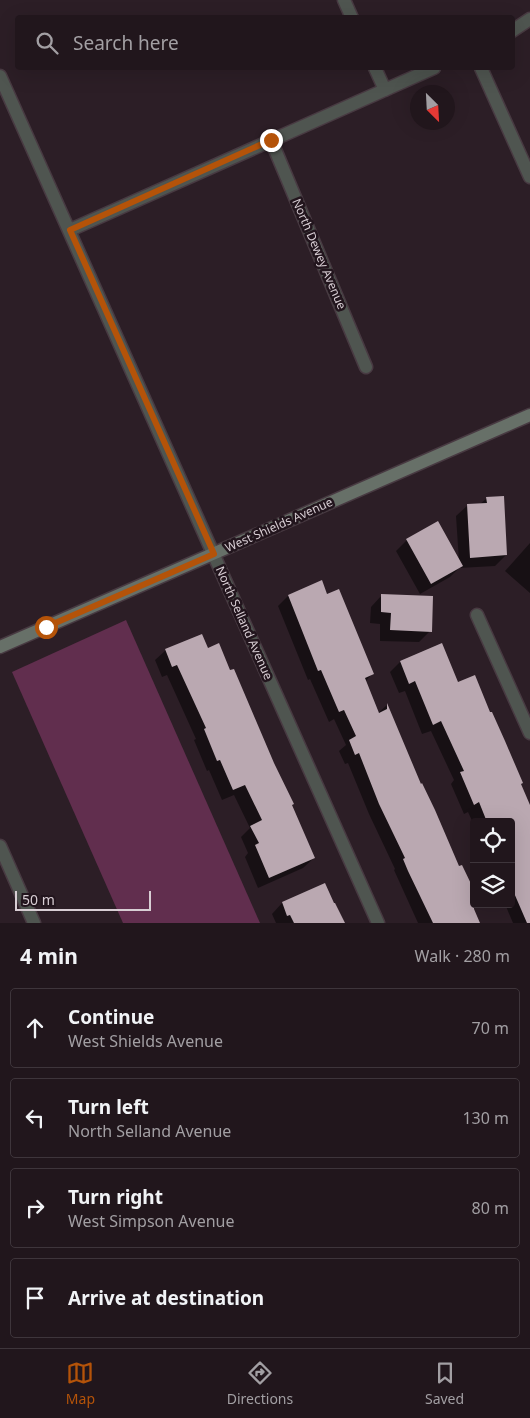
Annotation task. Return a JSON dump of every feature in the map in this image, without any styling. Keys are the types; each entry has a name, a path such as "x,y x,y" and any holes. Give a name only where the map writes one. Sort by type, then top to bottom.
{"street":[{"path":"344,0 351,15"},
{"path":"515,29 530,19"},
{"path":"376,70 385,90"},
{"path":"70,230 430,70"},
{"path":"482,70 530,177"},
{"name":"North Selland Avenue","path":"0,76 378,923"},
{"name":"North Dewey Avenue","path":"271,140 366,367"},
{"name":"West Shields Avenue","path":"0,647 530,415"},
{"path":"477,615 530,733"},
{"path":"0,846 34,923"}],"shaded area":[{"path":"126,620 260,923 123,923 12,672"}],"building":[{"path":"504,496 507,555 470,558 467,504 487,503 486,497"},
{"path":"438,521 463,566 431,584 406,539"},
{"path":"322,580 327,594 339,589 374,674 365,678 379,713 387,709 387,703 421,784 435,810 459,866 462,865 470,882 470,908 474,908 480,923 433,923 408,871 403,859 405,858 379,804 359,753 355,755 349,740 356,736 344,710 339,712 321,670 318,671 288,595"},
{"path":"381,594 433,596 432,632 390,630 391,613 381,612"},
{"path":"202,634 208,648 219,643 230,670 234,669 274,763 294,804 292,805 315,858 269,878 255,845 259,843 250,826 262,820 245,785 233,790 220,760 217,761 204,729 206,728 177,665 172,667 165,649"},
{"path":"442,643 458,682 475,675 523,783 521,784 530,805 530,923 527,923 515,895 515,818 485,818 479,802 474,805 460,772 464,771 441,721 433,725 415,681 409,684 400,661"},
{"path":"325,883 345,923 294,923 290,915 287,916 282,902"}],"route":[{"path":"46,627 214,554 70,230 271,140"}]}
